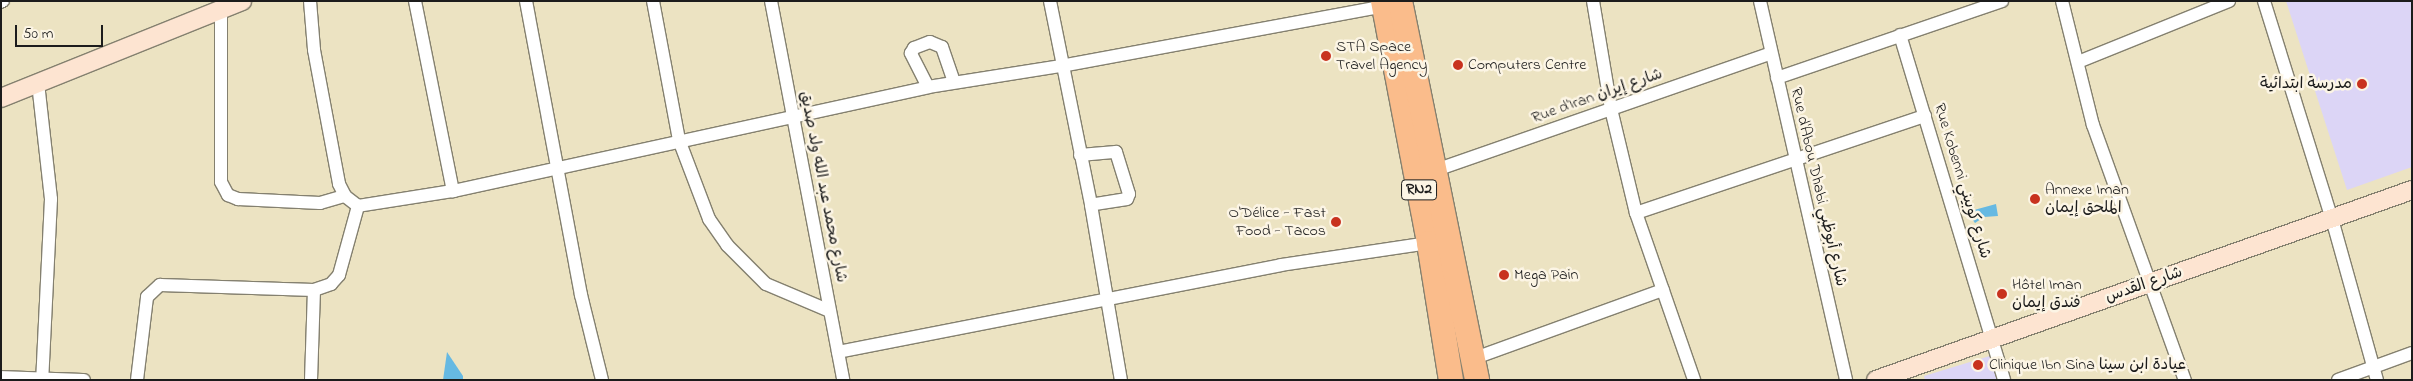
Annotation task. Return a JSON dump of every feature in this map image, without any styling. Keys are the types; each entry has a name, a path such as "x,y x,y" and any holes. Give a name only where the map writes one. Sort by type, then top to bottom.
{"highway":[{"name":"RN2","path":"1389,3 1433,171 1474,369"},
{"name":"RN2","path":"1389,3 1430,243 1451,380"}],"street":[{"path":"1,98 215,8 242,1"},
{"path":"310,1 314,50 339,184 345,196 358,206 453,191 558,166 928,87 1061,66 1389,3"},
{"path":"415,1 453,191"},
{"path":"526,1 581,295 602,380"},
{"path":"653,1 679,140 709,219 727,245 766,284 830,311"},
{"name":"شارع محمد عبد الله ولد صديق","path":"771,1 843,380"},
{"path":"1050,1 1061,66 1091,205 1121,380"},
{"path":"1593,1 1611,108 1636,213 1694,380"},
{"name":"Rue d'Abou Dhabi شارع أبوظبي","path":"1760,1 1846,380"},
{"path":"1777,78 2002,1"},
{"path":"2062,1 2093,125 2148,284 2185,380"},
{"path":"2078,62 2229,1"},
{"path":"2264,1 2332,219 2377,380"},
{"path":"215,8 221,182 228,195 238,198 320,203 345,196"},
{"name":"Rue Kobenni شارع كوبيني","path":"1900,35 2004,380"},
{"path":"928,87 911,53 914,48 930,42 942,47 954,82"},
{"name":"Rue d'Iran شارع إيران","path":"1433,171 1771,53"},
{"path":"38,82 51,200 42,379"},
{"path":"1636,213 1925,116"},
{"path":"1080,155 1116,152 1129,194 1127,200 1091,205"},
{"name":"شارع القدس","path":"1876,380 1991,337 2148,284 2412,190"},
{"path":"137,380 147,298 160,286 314,290 331,284 339,275 358,206"},
{"path":"833,380 839,357 1106,298 1281,265 1430,243"},
{"path":"311,380 314,290"},
{"path":"1474,369 1663,290"},
{"path":"2338,380 2412,353"},
{"path":"1,377 84,380"}],"shaded area":[{"name":"مدرسة ابتدائية","path":"2286,1 2412,1 2412,167 2347,190"},
{"name":"Clinique Ibn Sina عيادة ابن سينا","path":"1993,355 2001,380 1925,380 1924,376"}],"water":[{"path":"1996,204 1998,216 1984,217 1975,223 1970,214 1974,210"},
{"path":"447,352 463,376 463,380 443,380"}],"place":[{"name":"STA Space Travel Agency","path":"1326,56"},
{"name":"Computers Centre","path":"1458,65"},
{"name":"مدرسة ابتدائية","path":"2362,84"},
{"name":"Annexe Iman الملحق إيمان","path":"2035,199"},
{"name":"O'Délice - Fast Food - Tacos","path":"1336,222"},
{"name":"Mega Pain","path":"1504,275"},
{"name":"Hôtel Iman فندق إيمان","path":"2002,294"},
{"name":"Clinique Ibn Sina عيادة ابن سينا","path":"1978,365"}]}
